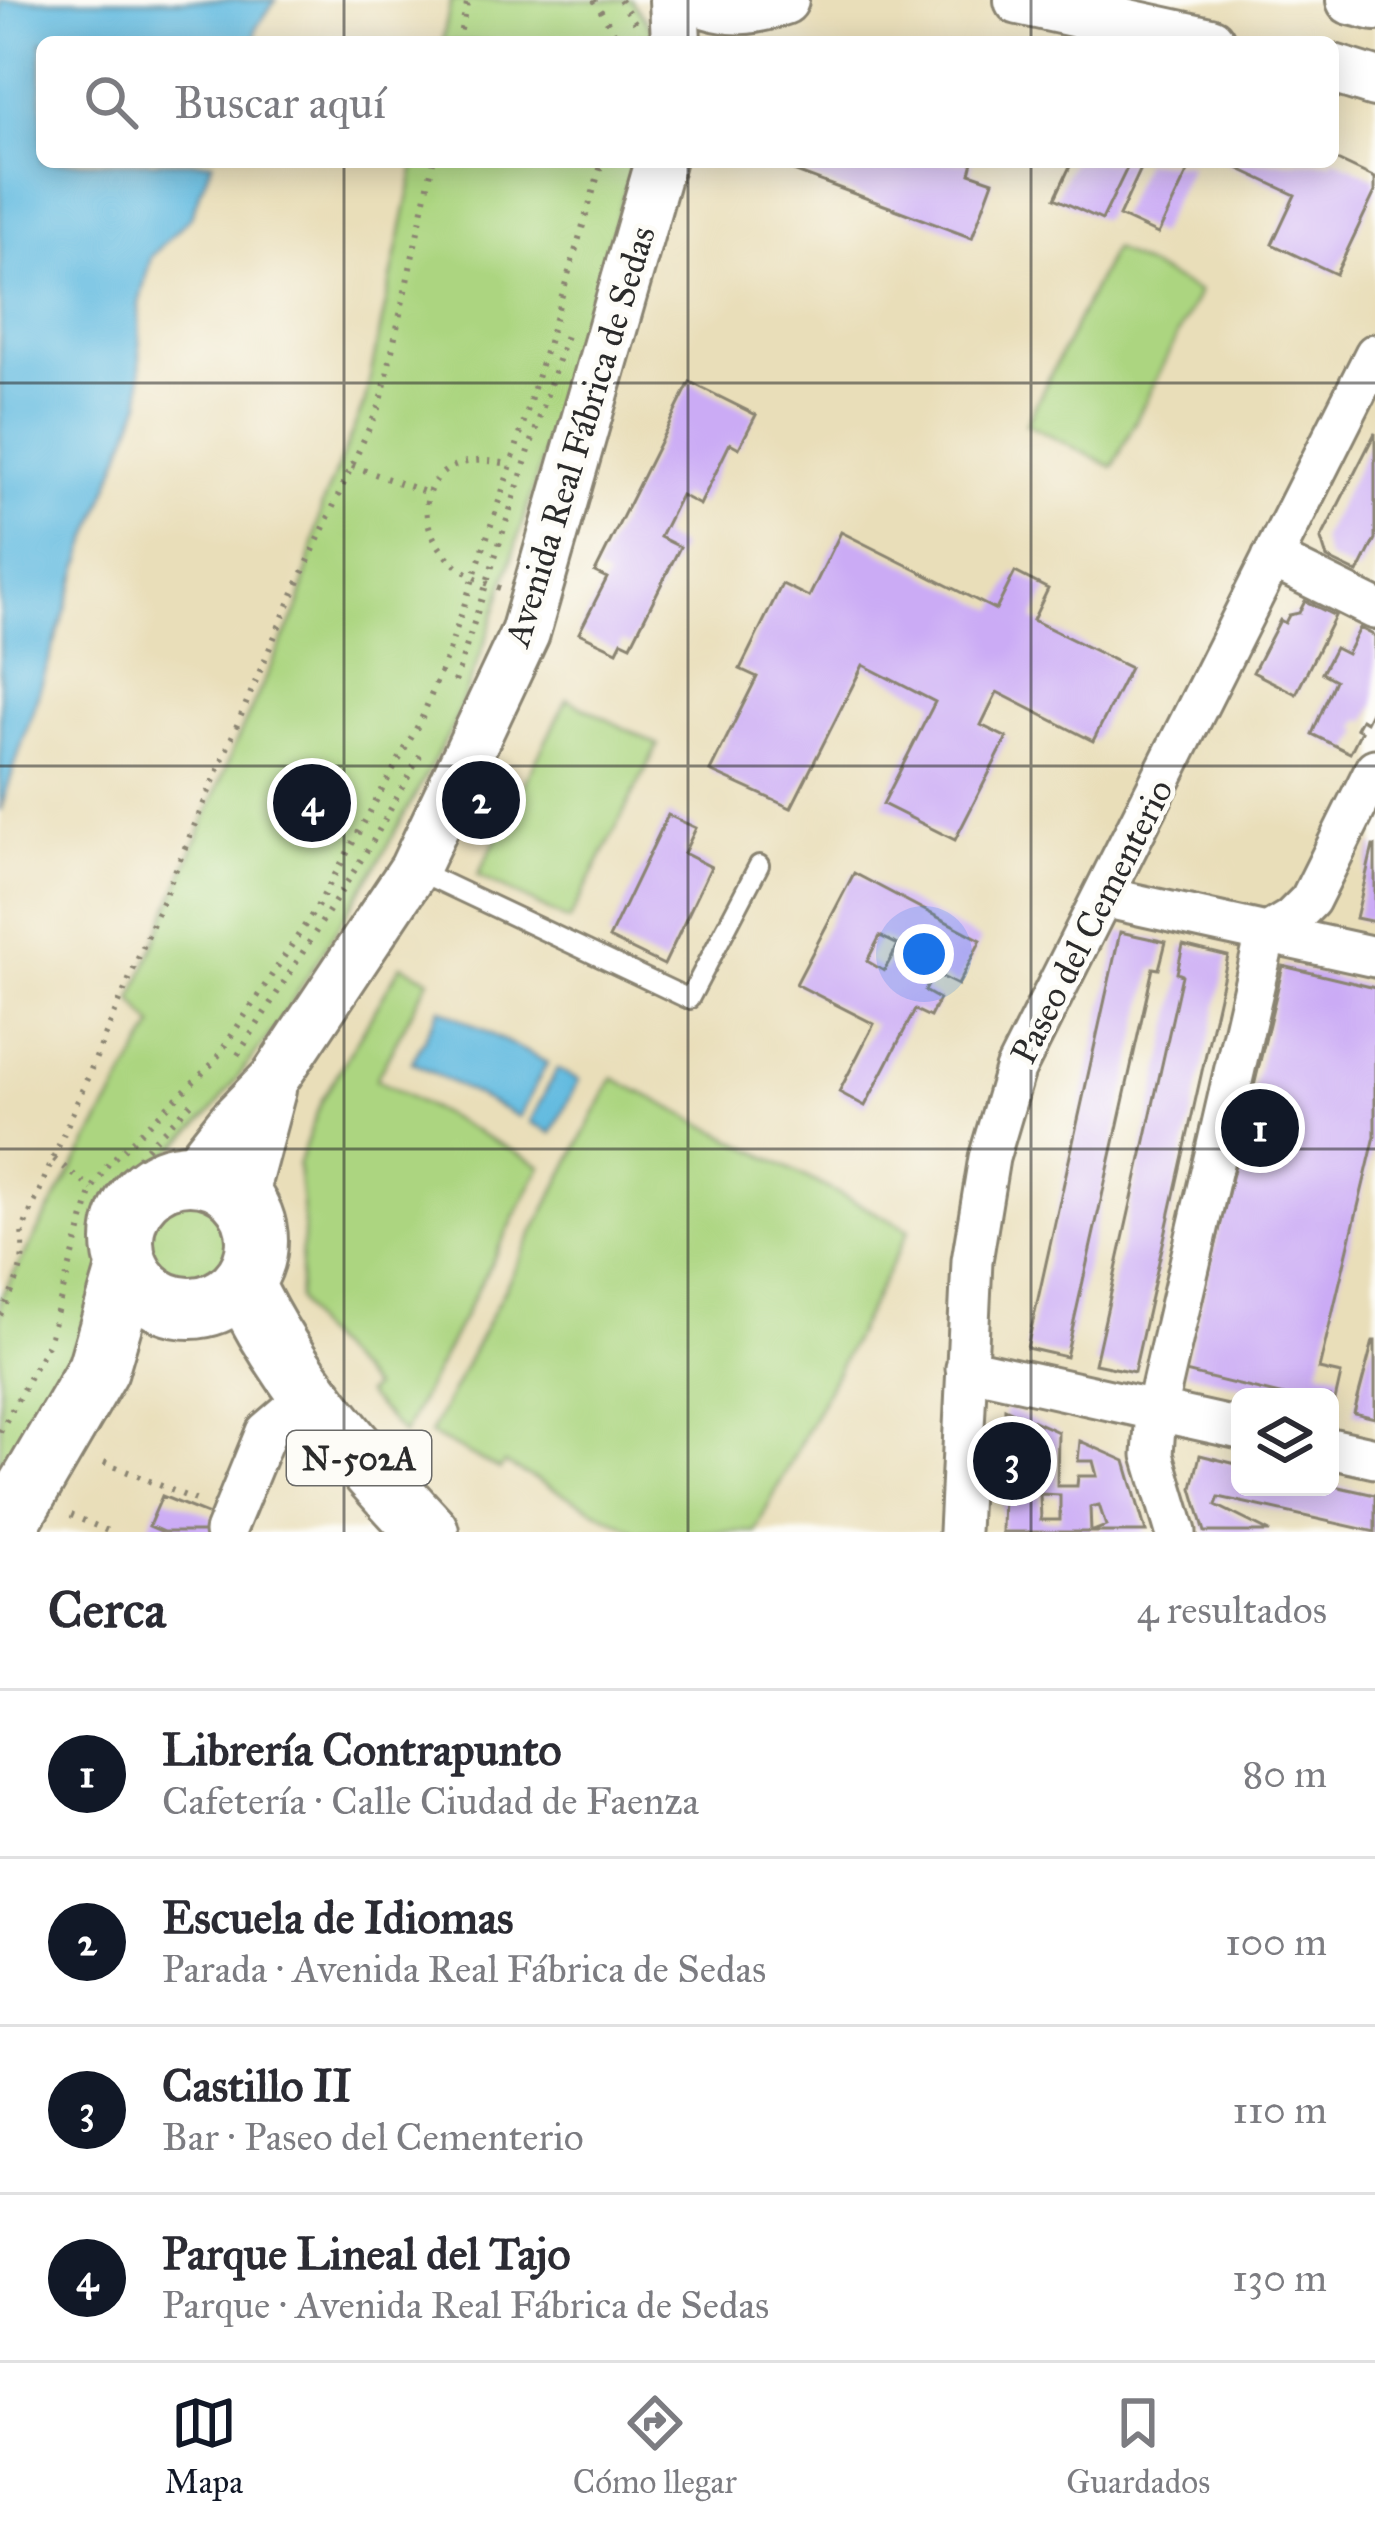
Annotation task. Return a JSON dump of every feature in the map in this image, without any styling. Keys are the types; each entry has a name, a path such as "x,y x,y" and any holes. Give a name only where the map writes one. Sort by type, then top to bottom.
{"main road":[{"path":"3,1532 98,1369 113,1255 132,1208 147,1189 169,1177 217,1186 257,1232 256,1259 210,1299 98,1369"},
{"name":"N-502A","path":"113,1255 148,1294 210,1299 266,1332 302,1387 428,1532"}],"street":[{"path":"674,0 676,36"},
{"path":"698,0 752,18"},
{"path":"1018,0 1183,36"},
{"path":"1351,0 1375,6"},
{"path":"1339,71 1375,82"},
{"name":"Avenida Real Fábrica de Sedas","path":"217,1186 255,1069 414,869 525,633 658,168"},
{"name":"Paseo del Cementerio","path":"959,1532 972,1261 989,1158 1015,1070 1375,354"},
{"path":"1272,558 1375,610"},
{"path":"1176,1532 1154,1455 1156,1410 1266,934 1292,919 1310,900 1375,769"},
{"path":"1103,897 1375,957"},
{"path":"966,1368 1231,1427"},
{"path":"228,1524 266,1432 302,1387"},
{"path":"1339,1450 1375,1458"}],"lane":[{"path":"414,869 689,999 760,866"}],"path":[{"path":"459,36 467,0"},
{"path":"594,0 616,36"},
{"path":"0,1315 26,1253 22,1232 285,612 381,402 432,168"},
{"path":"0,1432 48,1343 92,1189 109,1162 214,1062 317,907 421,720 511,465 600,168"},
{"path":"454,684 571,317"},
{"path":"473,578 436,547 425,510 428,493 460,462 485,458 511,465"},
{"path":"351,466 428,493"},
{"path":"255,1069 427,743"},
{"path":"113,1255 104,1205 140,1156 204,1091"},
{"path":"54,1159 92,1189"},
{"path":"104,1462 228,1524"},
{"path":"71,1515 110,1532"}],"green space":[{"path":"451,0 631,0 657,36 443,36"},
{"path":"415,168 632,168 489,632 453,726 378,863 276,1027 210,1114 119,1202 113,1240 90,1313 0,1483 0,1298 154,1026 132,1000 236,742 299,606 322,505 365,401"},
{"path":"1113,249 1199,292 1113,467 1026,424"},
{"path":"567,699 658,745 569,921 478,875"},
{"path":"401,965 429,979 376,1079 541,1166 403,1434 366,1394 372,1388 313,1326 298,1298 304,1224 298,1165 321,1102"},
{"path":"613,1078 909,1230 755,1532 637,1532 504,1463 500,1470 430,1434"},
{"path":"189,1194 206,1197 220,1207 230,1221 230,1255 220,1269 206,1279 189,1282 172,1279 158,1269 148,1255 145,1238 148,1221 158,1207 172,1197"}],"water":[{"path":"0,0 276,0 255,36 36,36 36,168 210,168 191,216 151,257 139,304 141,401 85,550 0,811"},
{"path":"440,1008 547,1063 519,1117 412,1062"},
{"path":"557,1069 579,1080 552,1133 530,1122"}],"building":[{"path":"1339,161 1375,178 1375,192 1336,274 1272,244 1295,195 1238,168 1339,168"},
{"path":"971,168 970,173 993,181 972,238 791,170"},
{"path":"1069,168 1127,168 1102,220 1055,198"},
{"path":"1141,168 1190,168 1158,234 1119,216"},
{"path":"690,382 756,415 739,448 730,443 700,505 681,495 660,537 680,547 631,645 622,641 617,651 579,633 607,578 595,572"},
{"path":"1375,433 1375,539 1358,573 1327,558 1321,539"},
{"path":"841,532 996,610 1015,572 1048,589 1033,620 1130,668 1093,741 997,692 981,725 1007,738 955,840 883,804 935,702 863,665 791,808 710,771 757,677 740,669 782,584 809,597"},
{"path":"1305,601 1335,616 1296,694 1253,672 1280,620 1285,623 1289,615 1299,613"},
{"path":"1360,628 1375,636 1375,704 1366,722 1361,719 1356,728 1361,731 1350,753 1312,734 1335,680 1322,673 1335,648 1347,654"},
{"path":"668,815 696,828 684,853 711,867 664,965 609,938"},
{"path":"1375,846 1375,922 1356,918"},
{"path":"854,873 981,940 958,985 934,973 925,991 939,999 930,1017 915,1010 865,1106 839,1092 874,1024 796,984","holes":["880,936 898,945 884,971 867,961"]},
{"path":"1120,932 1166,942 1159,969 1153,968 1066,1357 1027,1348"},
{"path":"1183,945 1228,956 1134,1372 1095,1364 1182,975 1177,973"},
{"path":"1283,966 1375,988 1375,1136 1319,1369 1341,1374 1338,1388 1251,1388 1185,1372"},
{"path":"1375,1341 1375,1418 1354,1413"},
{"path":"1005,1408 1058,1432 1057,1486 1077,1486 1078,1476 1097,1476 1093,1461 1078,1461 1080,1441 1125,1461 1146,1532 1091,1532 1002,1532","holes":["1040,1494 1060,1495 1060,1520 1041,1520","1099,1505 1106,1526 1091,1532 1090,1507"]},
{"path":"1200,1455 1231,1463 1231,1496 1339,1496 1339,1487 1375,1495 1375,1532 1219,1497 1216,1505 1270,1532 1205,1532 1192,1488"},
{"path":"162,1496 212,1516 216,1532 163,1532 149,1526"}],"place":[{"name":"Escuela de Idiomas","path":"481,800"},
{"name":"Parque Lineal del Tajo","path":"312,803"},
{"name":"Librería Contrapunto","path":"1260,1128"},
{"name":"Castillo II","path":"1012,1461"}]}
